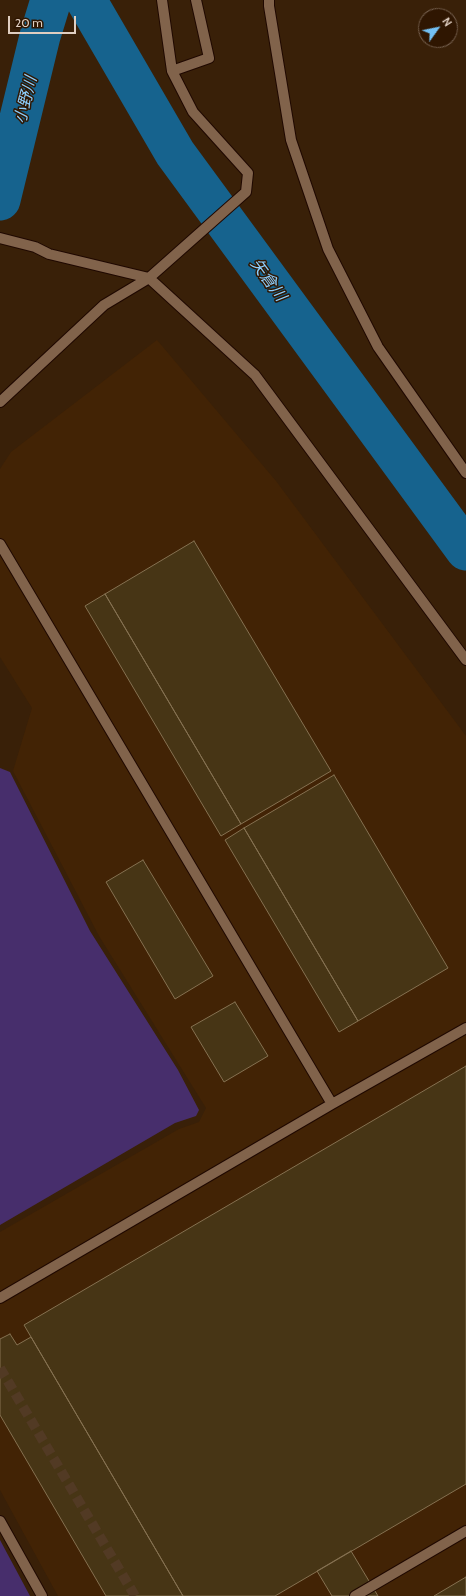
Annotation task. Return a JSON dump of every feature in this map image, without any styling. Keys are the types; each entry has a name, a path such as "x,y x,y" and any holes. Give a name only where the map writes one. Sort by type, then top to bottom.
{"street":[{"path":"0,402 104,306 149,278 246,192 248,173 193,112 172,71 162,0"},
{"path":"172,71 209,58 196,0"},
{"path":"269,0 291,140 328,249 378,347 466,473"},
{"path":"0,238 35,247 49,254 149,278 255,375 466,660"},
{"path":"0,544 332,1104"},
{"path":"0,1298 332,1104 466,1028"},
{"path":"0,1521 42,1596"},
{"path":"355,1596 466,1531"}],"shaded area":[{"path":"157,340 276,481 466,736 466,1596 58,1596 0,1490 0,1232 179,1129 199,1122 206,1108 99,936 13,771 32,708 0,657 0,469 11,452"},
{"path":"0,768 10,772 90,931 178,1070 199,1110 196,1116 175,1123 0,1225"},
{"path":"0,1540 30,1596 0,1596"}],"water":[{"path":"37,0 54,0 58,22 46,34"}],"building":[{"path":"194,541 331,771 241,824 105,594"},
{"path":"105,594 241,824 221,836 85,606"},
{"path":"334,775 448,968 358,1021 244,828"},
{"path":"244,828 358,1021 339,1032 225,840"},
{"path":"143,860 213,976 175,999 106,882"},
{"path":"235,1002 268,1056 224,1082 191,1027"},
{"path":"466,1066 466,1484 275,1596 183,1596 24,1325"},
{"path":"10,1334 17,1345 31,1337 183,1596 106,1596 0,1415 0,1339"},
{"path":"351,1551 378,1596 332,1596 317,1571"},
{"path":"466,1577 466,1596 434,1596"}],"waterway":[{"name":"小野川","path":"0,200 40,36 51,0"},
{"name":"矢倉川","path":"86,0 175,153 466,550"}],"tunnel":[{"path":"0,1368 135,1596"}]}
